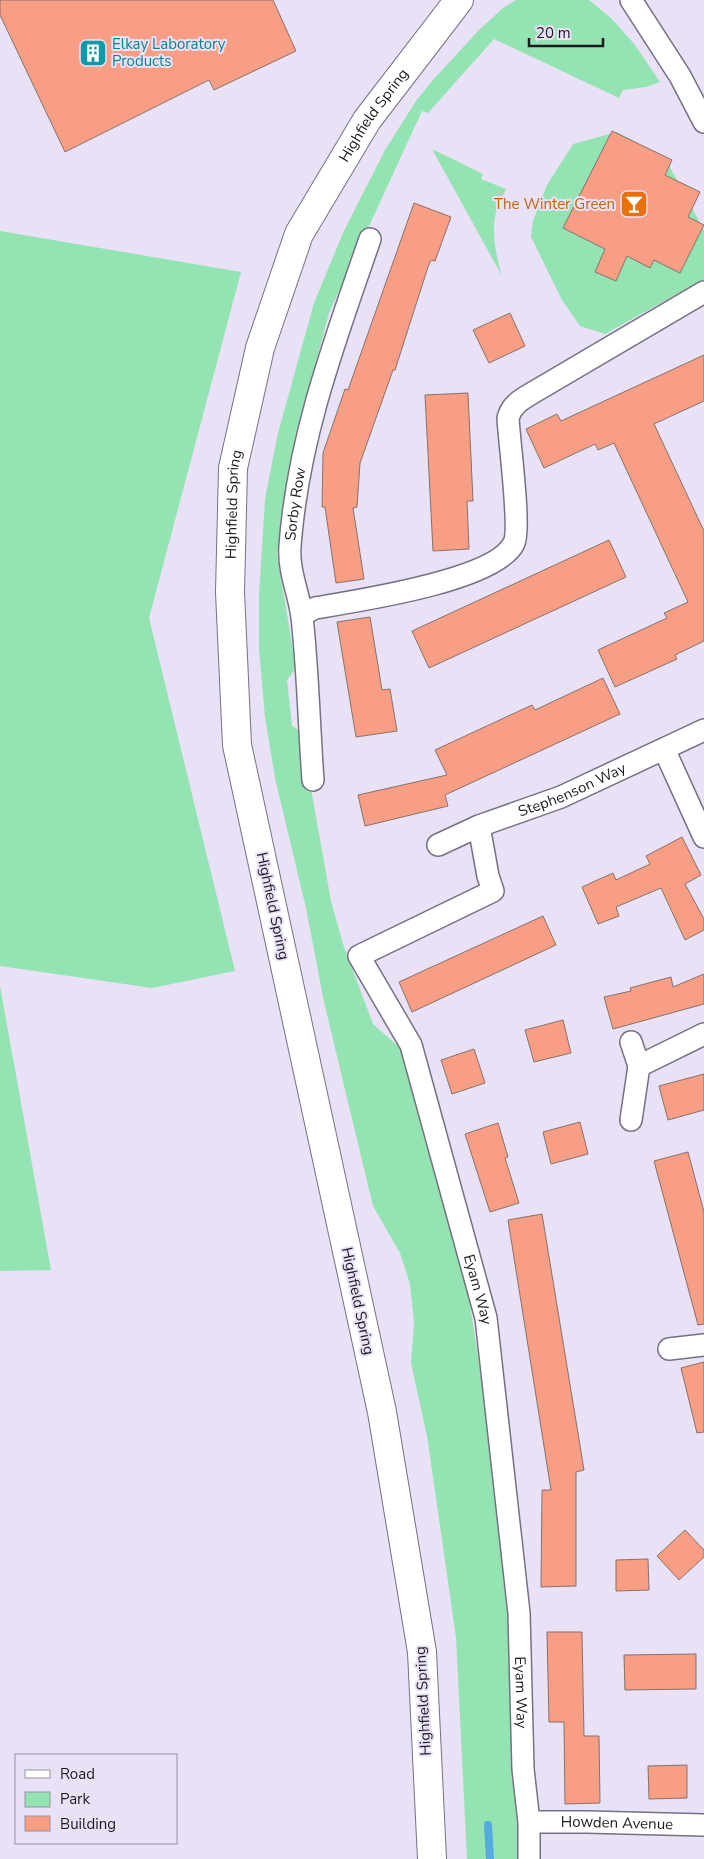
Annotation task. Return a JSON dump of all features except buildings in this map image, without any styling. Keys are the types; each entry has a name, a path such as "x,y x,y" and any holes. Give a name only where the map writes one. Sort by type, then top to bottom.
{"main road":[{"name":"Highfield Spring","path":"432,1859 422,1652 382,1412 237,745 230,592 233,468 260,348 299,234 367,120 458,0"}],"street":[{"path":"631,0 680,76 704,122"},
{"name":"Sorby Row","path":"313,780 302,615 293,580 290,548 302,456 316,400 370,239"},
{"path":"302,615 315,608 423,588 486,566 505,554 514,543 516,524 508,418 510,409 534,392 704,292"},
{"name":"Stephenson Way","path":"438,845 478,826 561,797 704,730"},
{"path":"664,749 704,838"},
{"name":"Eyam Way","path":"478,826 493,891 359,956 411,1045 486,1318 519,1613 523,1770 529,1822 529,1859"},
{"path":"639,1066 704,1034"},
{"path":"631,1042 639,1066 631,1120"},
{"path":"669,1349 704,1345"},
{"name":"Howden Avenue","path":"529,1822 704,1825"}],"green space":[{"path":"516,0 589,0 612,19 635,45 660,82 646,87 623,90 619,98 494,39 428,113 422,111 329,313 298,432 277,554 296,668 287,680 292,726 303,733 306,761 331,901 343,944 373,1024 407,1054 459,1232 500,1501 516,1643 519,1859 467,1859 456,1637 427,1436 411,1363 414,1323 410,1284 400,1253 373,1206 324,1002 306,908 275,778 265,717 259,649 259,595 265,499 278,433 314,303 343,233 385,150 416,101 479,30 503,8"},
{"path":"617,132 665,158 704,230 704,279 605,334 580,326 562,300 531,237 533,221 547,185 573,144"},
{"path":"432,149 483,174 481,179 506,189 497,209 494,228 496,252 502,276"},
{"path":"0,231 241,272 149,618 235,971 152,988 0,966"},
{"path":"0,986 51,1270 0,1271"}],"waterway":[{"path":"488,1825 490,1859"}],"place":[{"name":"Elkay Laboratory Products","path":"93,53"},
{"name":"The Winter Green","path":"634,204"}]}
